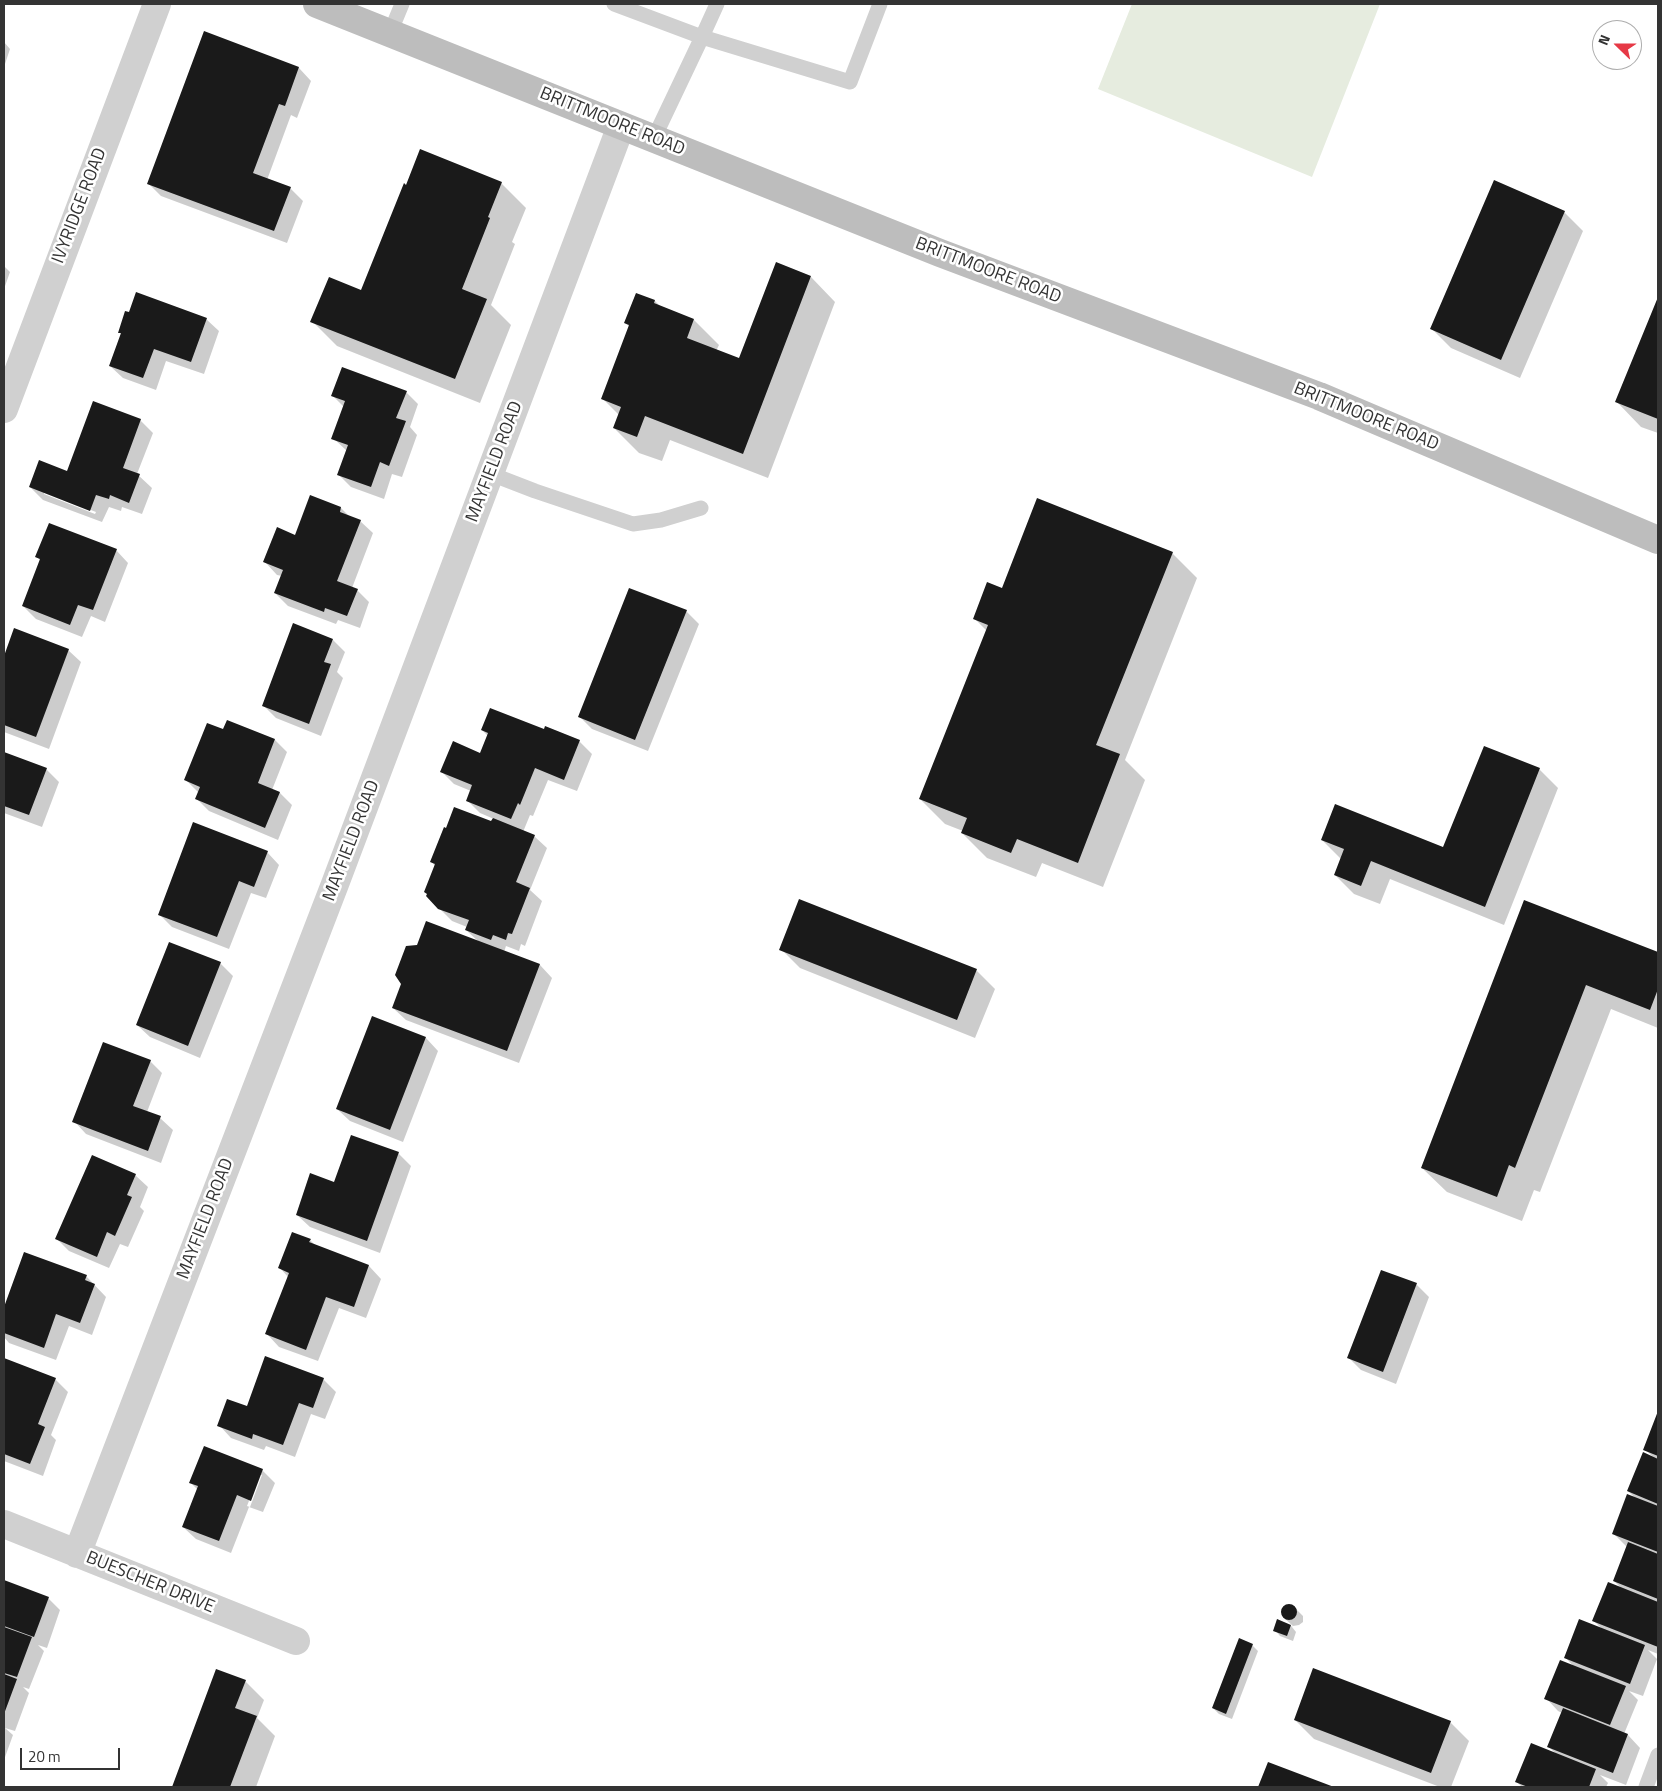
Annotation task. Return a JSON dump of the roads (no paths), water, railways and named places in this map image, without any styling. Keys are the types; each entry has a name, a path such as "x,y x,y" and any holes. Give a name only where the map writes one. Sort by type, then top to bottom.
{"main road":[{"name":"BRITTMOORE ROAD","path":"317,4 940,253 1319,396 1658,540"}],"street":[{"name":"IVYRIDGE ROAD","path":"4,409 157,4"},
{"name":"MAYFIELD ROAD","path":"77,1554 328,902 622,126"},
{"name":"BUESCHER DRIVE","path":"4,1524 296,1641"}],"lane":[{"path":"390,33 402,4"},
{"path":"614,4 702,37 850,82 880,4"},
{"path":"654,138 717,4"},
{"path":"491,474 633,524 661,520 701,508"},
{"path":"1646,1787 1658,1755"}]}
